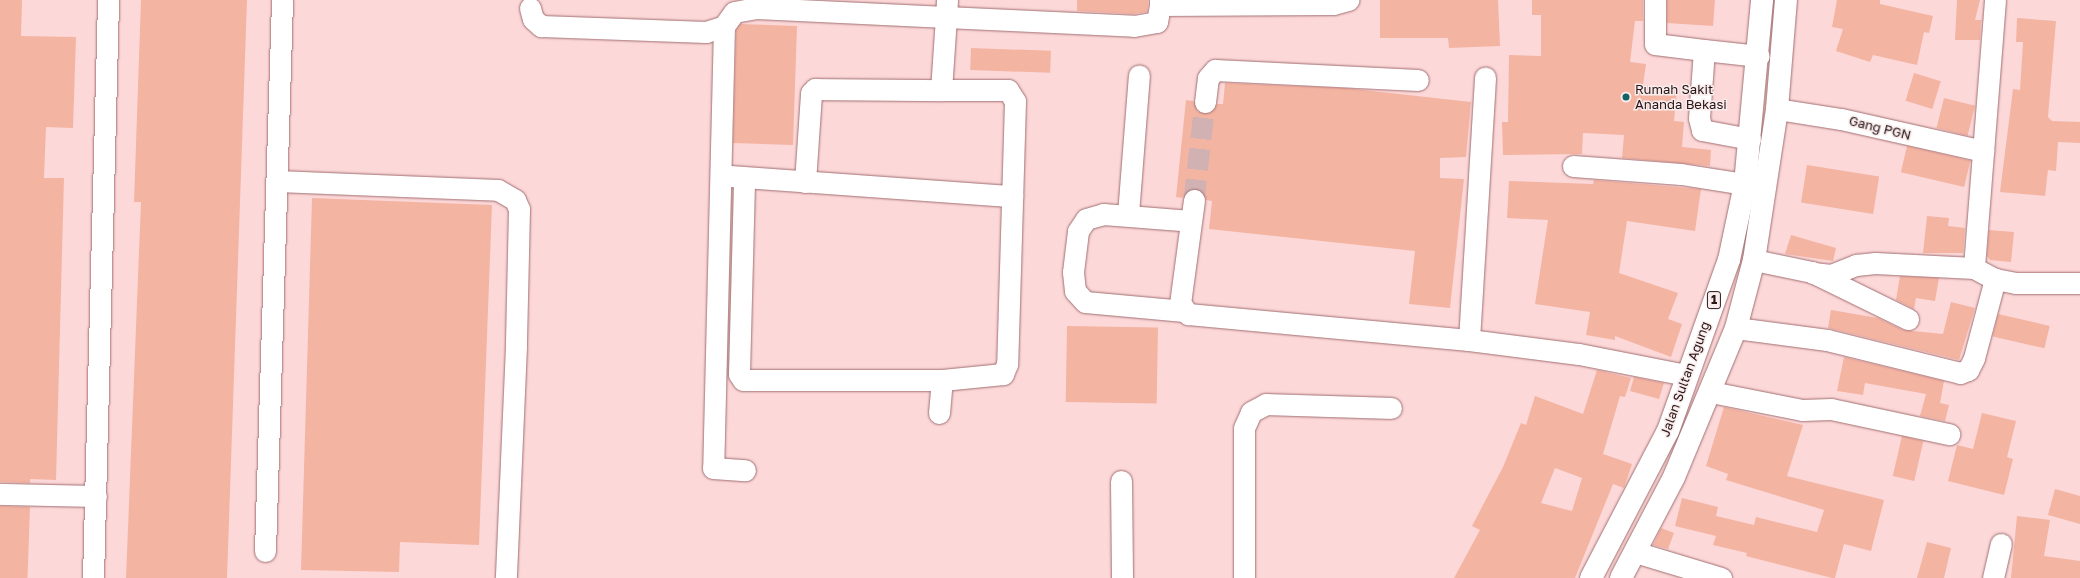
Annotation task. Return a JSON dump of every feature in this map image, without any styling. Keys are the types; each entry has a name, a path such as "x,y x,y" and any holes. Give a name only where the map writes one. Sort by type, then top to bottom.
{"highway":[{"name":"Jalan Sultan Agung","path":"1591,578 1668,431 1686,375 1729,260 1745,184 1759,56 1762,0"},
{"name":"Jalan Sultan Agung","path":"1621,578 1712,392 1736,328 1754,260 1777,110 1786,0"}],"street":[{"path":"93,578 108,0"},
{"path":"265,551 282,0"},
{"path":"745,470 713,468 718,175 724,26 734,12 756,8 947,9 1134,26 1157,22 1160,2 1333,4 1348,0"},
{"path":"1655,0 1655,44 1759,56"},
{"path":"1974,268 1995,0"},
{"path":"530,8 533,19 540,26 706,32 724,26"},
{"path":"941,90 947,9"},
{"path":"1704,50 1699,118 1702,130 1750,139"},
{"path":"1205,102 1208,78 1215,70 1418,80"},
{"path":"1128,214 1139,75"},
{"path":"1469,340 1485,77"},
{"path":"744,178 741,378 747,382 942,380 1000,376 1006,370 1014,101 1011,92 815,89 811,93 805,182"},
{"name":"Gang PGN","path":"1777,110 1841,119 1983,151"},
{"path":"1573,166 1681,174 1745,184"},
{"path":"718,175 1012,196"},
{"path":"277,181 498,190 515,200 519,209 516,346 506,578"},
{"path":"1184,311 1180,303 1194,200"},
{"path":"1191,220 1128,214 1098,216 1086,219 1078,230 1075,291 1085,302 1184,311 1188,314 1469,340 1579,354 1686,375"},
{"path":"1754,260 1831,275 1856,266 1875,263 1974,268 1995,279 2080,283"},
{"path":"1812,272 1908,319"},
{"path":"1736,328 1827,340 1960,373 1968,370 1974,358 1995,279"},
{"path":"939,413 942,380"},
{"path":"1712,392 1802,410 1831,409 1949,434"},
{"path":"1244,578 1244,428 1251,412 1266,404 1391,408"},
{"path":"1121,481 1122,578"},
{"path":"0,494 96,496"},
{"path":"1993,578 2001,544"},
{"path":"1635,552 1721,578"}],"building":[{"path":"0,0 22,0 21,36 76,37 73,128 46,127 44,178 64,178 56,480 30,479 30,483 0,482"},
{"path":"141,0 247,0 227,578 126,578 141,202 134,202"},
{"path":"1077,0 1148,0 1148,4 1147,12 1133,14 1077,11"},
{"path":"1380,0 1498,0 1500,46 1449,48 1448,38 1380,38"},
{"path":"1532,0 1643,0 1643,21 1635,21 1630,62 1646,64 1643,85 1677,89 1674,121 1684,122 1682,147 1711,150 1710,166 1622,158 1624,135 1583,133 1582,154 1503,155 1502,122 1508,122 1509,55 1541,56 1541,15 1532,15"},
{"path":"1667,0 1715,0 1713,26 1667,23"},
{"path":"1837,0 1880,0 1880,4 1933,16 1929,33 1924,32 1917,65 1873,55 1870,62 1836,51 1843,29 1832,27"},
{"path":"1957,0 1980,0 1975,20 1981,20 1980,40 1955,40"},
{"path":"2017,18 2056,21 2048,117 2052,121 2080,122 2080,143 2058,142 2056,171 2048,170 2045,196 2000,192 2013,89 2020,90 2023,42 2016,42"},
{"path":"740,24 797,26 793,145 733,143 736,30"},
{"path":"971,48 1051,51 1050,73 970,70"},
{"path":"1914,73 1941,81 1932,109 1906,101"},
{"path":"1225,83 1345,88 1471,102 1466,157 1440,158 1440,178 1464,179 1450,308 1409,304 1415,251 1209,229 1212,201 1206,200 1202,191 1195,188 1189,189 1182,198 1176,197 1186,100 1193,101 1198,112 1210,113 1217,104 1223,104"},
{"path":"1944,98 1975,106 1968,136 1937,128"},
{"path":"1907,146 1970,161 1964,187 1901,172"},
{"path":"1807,165 1879,176 1873,214 1801,203"},
{"path":"1594,180 1701,189 1695,231 1627,221 1619,273 1678,293 1668,319 1682,324 1671,357 1615,336 1615,340 1586,335 1590,312 1535,304 1548,220 1507,218 1509,181 1593,184"},
{"path":"312,198 492,205 479,545 400,542 399,572 301,570"},
{"path":"1927,216 1949,218 1948,226 1965,228 1963,253 1923,253"},
{"path":"1989,230 2014,232 2011,262 1990,260 1987,256"},
{"path":"1791,235 1836,248 1833,261 1785,254"},
{"path":"1900,276 1939,278 1935,301 1916,298 1914,309 1896,300"},
{"path":"1951,302 1975,308 1959,360 1828,328 1831,310 1878,318 1903,330 1943,334"},
{"path":"1998,314 2050,326 2044,348 1993,336"},
{"path":"1067,326 1158,328 1157,404 1066,402"},
{"path":"1844,357 1944,381 1940,403 1949,405 1945,421 1920,416 1926,394 1865,383 1863,395 1837,391"},
{"path":"1597,370 1631,378 1625,397 1620,396 1603,454 1632,464 1624,488 1613,484 1575,578 1454,578 1480,530 1472,526 1503,467 1521,423 1526,425 1535,396 1583,414","holes":["1555,468 1582,478 1572,511 1541,503"]},
{"path":"1634,377 1664,383 1659,399 1630,391"},
{"path":"1724,407 1803,425 1787,476 1884,500 1871,551 1844,544 1835,578 1832,578 1746,556 1747,553 1713,545 1716,536 1675,526 1682,498 1718,507 1716,516 1754,525 1756,517 1817,532 1824,510 1726,480 1728,474 1706,466"},
{"path":"1982,413 2016,421 2007,457 2013,459 2004,495 1948,481 1957,445 1973,449"},
{"path":"1902,436 1923,441 1914,481 1893,476"},
{"path":"2055,489 2080,496 2080,524 2048,515"},
{"path":"0,506 30,507 28,578 0,578"},
{"path":"2017,516 2050,520 2044,556 2080,561 2080,578 2011,578"},
{"path":"1661,528 1674,533 1668,549 1653,545"},
{"path":"1927,542 1951,548 1944,578 1917,578"}],"tunnel":[{"path":"1194,200 1205,102"}],"place":[{"name":"Rumah Sakit Ananda Bekasi","path":"1626,97"}]}
